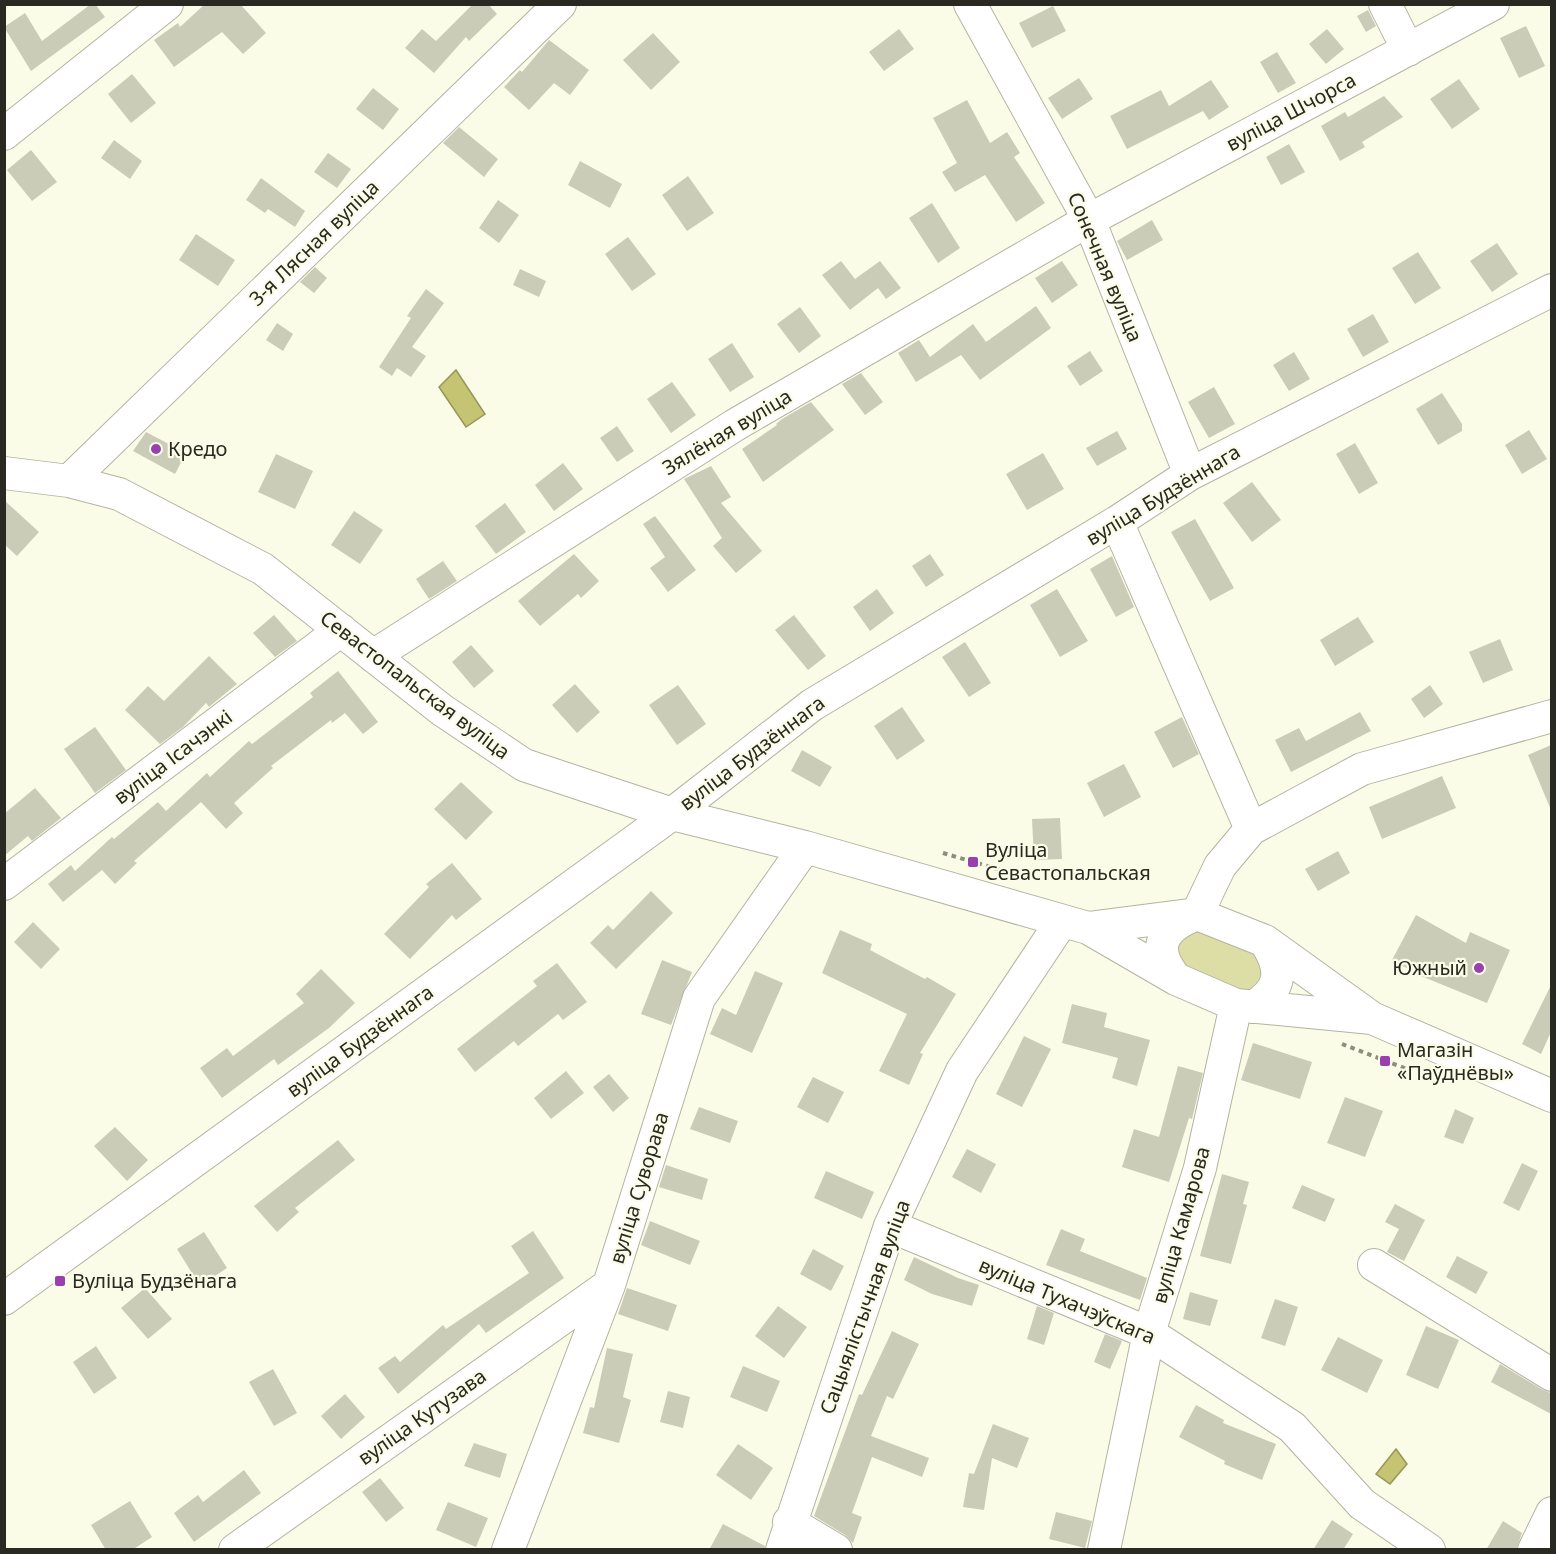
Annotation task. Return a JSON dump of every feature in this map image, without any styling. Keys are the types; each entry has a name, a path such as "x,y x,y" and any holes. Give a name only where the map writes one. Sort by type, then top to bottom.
{"street":[{"path":"4,134 167,4"},
{"name":"3-я Лясная вуліца","path":"69,481 560,4"},
{"name":"Сонечная вуліца","path":"970,4 1089,220 1190,474"},
{"path":"1385,4 1408,50"},
{"name":"вуліца Шчорса","path":"1089,220 1493,4"},
{"name":"Зялёная вуліца","path":"373,656 735,425 1089,220"},
{"name":"вуліца Будзённага","path":"4,1299 672,814 812,705 1117,522 1190,474 1551,290"},
{"name":"Севастопальская вуліца","path":"4,473 69,481 119,494 263,569 442,710 524,765 672,814 805,847 1075,925 1176,979 1245,1006 1372,1018"},
{"path":"1117,522 1251,829"},
{"name":"вуліца Ісачэнкі","path":"4,884 341,630"},
{"path":"1176,979 1164,965 1160,953 1162,942 1179,921 1197,914 1220,866 1251,829 1362,769 1551,716"},
{"name":"вуліца Суворава","path":"508,1550 609,1285 699,998 805,847"},
{"name":"Севастопальская вуліца","path":"1075,925 1197,914 1265,941 1372,1018 1551,1096"},
{"name":"Сацыялістычная вуліца","path":"786,1536 890,1226 962,1071 1075,925"},
{"path":"1245,1006 1273,992 1277,981 1277,968 1265,941"},
{"name":"вуліца Камарова","path":"1104,1550 1149,1333 1200,1168 1245,1006"},
{"name":"вуліца Тухачэўскага","path":"890,1226 1149,1333 1292,1427 1362,1504 1429,1550"},
{"path":"1374,1265 1551,1375"},
{"name":"вуліца Кутузава","path":"236,1550 609,1285"},
{"path":"1534,1550 1551,1513"},
{"path":"786,1536 836,1550"}],"path":[{"path":"944,853 1011,873"},
{"path":"1342,1044 1412,1071"}],"green space":[{"path":"1188,926 1257,948 1271,973 1250,996 1189,978 1173,941"}],"shaded area":[{"path":"456,370 485,414 466,427 439,387"},
{"path":"1396,1449 1407,1464 1390,1484 1376,1474"}],"building":[{"path":"91,4 95,4 105,17 31,71 4,27 25,13 42,41"},
{"path":"205,4 240,4 266,33 243,54 222,32 174,67 154,40 178,23 180,27"},
{"path":"473,4 488,4 497,14 469,41 466,37 434,73 405,48 422,29 436,41"},
{"path":"1053,6 1066,31 1032,48 1019,23"},
{"path":"1368,10 1376,26 1366,32 1357,16"},
{"path":"1526,26 1545,66 1519,78 1500,38"},
{"path":"899,29 914,49 884,71 869,52"},
{"path":"1327,29 1344,49 1326,64 1309,44"},
{"path":"653,33 680,62 651,90 623,60"},
{"path":"549,40 589,70 570,95 554,83 529,110 504,87 520,70 522,72"},
{"path":"1277,52 1296,83 1278,93 1260,62"},
{"path":"132,74 156,103 131,123 108,94"},
{"path":"1079,78 1093,99 1062,119 1048,98"},
{"path":"1459,79 1480,109 1452,129 1430,99"},
{"path":"1211,80 1229,107 1209,120 1203,111 1127,149 1110,116 1161,90 1169,106"},
{"path":"373,88 399,109 383,130 356,109"},
{"path":"1384,96 1403,117 1362,142 1365,147 1340,161 1321,126 1345,112 1348,117"},
{"path":"967,100 990,143 1007,132 1020,153 1014,157 1045,203 1016,222 985,175 955,192 942,172 957,163 933,118"},
{"path":"459,127 498,159 484,177 443,143"},
{"path":"114,140 142,161 130,179 101,158"},
{"path":"1289,144 1305,172 1281,185 1266,157"},
{"path":"31,150 57,182 32,201 7,170"},
{"path":"328,153 351,169 337,188 314,172"},
{"path":"580,161 622,184 610,208 568,185"},
{"path":"688,176 714,213 687,231 662,195"},
{"path":"261,178 305,211 295,227 268,209 265,213 246,200"},
{"path":"498,200 519,215 499,243 479,228"},
{"path":"932,203 960,248 938,263 909,218"},
{"path":"1152,220 1163,240 1127,260 1117,241"},
{"path":"196,234 235,260 218,286 179,260"},
{"path":"628,237 656,274 632,291 605,254"},
{"path":"1497,243 1518,274 1492,292 1470,261"},
{"path":"1418,252 1441,288 1415,304 1392,268"},
{"path":"841,261 855,279 880,261 901,288 886,299 878,288 850,310 822,275"},
{"path":"1062,261 1078,285 1052,303 1035,278"},
{"path":"315,267 327,278 314,293 300,282"},
{"path":"520,269 546,281 539,297 513,285"},
{"path":"426,289 444,303 412,347 426,356 411,377 397,368 392,376 379,367 411,318 407,316"},
{"path":"1036,306 1051,328 980,380 961,355 916,382 898,353 919,340 930,357 973,324 986,342"},
{"path":"800,307 821,336 799,353 777,324"},
{"path":"1373,314 1389,342 1363,357 1347,329"},
{"path":"277,323 293,334 283,351 266,340"},
{"path":"732,343 754,377 730,392 708,359"},
{"path":"1090,351 1103,371 1080,386 1067,366"},
{"path":"1294,352 1310,379 1289,391 1273,365"},
{"path":"861,373 883,402 865,415 842,384"},
{"path":"672,382 696,415 671,433 647,399"},
{"path":"1214,387 1235,424 1209,438 1188,402"},
{"path":"1442,393 1462,424 1462,431 1438,445 1416,409"},
{"path":"811,402 834,430 763,482 742,449 782,419"},
{"path":"617,426 634,451 617,462 600,438"},
{"path":"1529,430 1547,459 1522,474 1505,445"},
{"path":"1117,431 1127,449 1097,466 1086,448"},
{"path":"146,432 186,453 175,474 133,451"},
{"path":"1355,443 1378,483 1359,494 1336,454"},
{"path":"1043,453 1064,489 1027,510 1006,474"},
{"path":"276,454 313,471 295,509 258,492"},
{"path":"563,463 583,489 554,511 535,485"},
{"path":"711,466 731,497 721,503 762,551 736,573 713,546 722,538 684,479"},
{"path":"1252,482 1281,520 1252,542 1223,503"},
{"path":"4,500 39,532 17,556 4,544"},
{"path":"505,503 526,532 496,554 475,526"},
{"path":"354,511 383,530 360,564 331,545"},
{"path":"655,516 696,570 668,592 650,568 665,557 643,524"},
{"path":"1195,519 1234,588 1210,601 1171,532"},
{"path":"574,554 599,581 581,598 578,594 540,626 518,601"},
{"path":"930,554 944,575 926,587 912,566"},
{"path":"1112,556 1134,607 1116,617 1090,569"},
{"path":"443,561 457,581 429,599 416,579"},
{"path":"877,589 894,613 870,631 853,607"},
{"path":"1057,589 1088,641 1060,657 1030,605"},
{"path":"274,615 297,641 275,657 253,633"},
{"path":"794,615 826,656 808,670 775,630"},
{"path":"1358,617 1374,642 1335,666 1320,640"},
{"path":"1500,639 1513,670 1483,683 1469,652"},
{"path":"965,642 991,683 969,697 942,657"},
{"path":"471,645 494,671 474,688 452,662"},
{"path":"209,656 237,684 209,707 206,703 183,727 160,744 125,710 148,686 164,701"},
{"path":"338,671 378,722 363,734 345,713 332,723 331,720 271,766 273,768 234,803 243,813 226,829 201,802 134,861 137,863 115,884 102,870 63,902 48,884 71,865 75,871 112,837 114,839 158,802 166,811 207,773 210,777 249,741 252,744 313,697 310,693"},
{"path":"575,684 600,712 577,733 552,705"},
{"path":"678,685 706,724 677,745 649,705"},
{"path":"1430,685 1443,704 1424,718 1411,699"},
{"path":"902,707 925,741 897,760 874,726"},
{"path":"1360,712 1371,731 1291,772 1275,740 1299,728 1306,741"},
{"path":"1182,717 1199,754 1173,768 1154,732"},
{"path":"95,727 126,770 95,793 64,749"},
{"path":"1551,745 1551,810 1528,755"},
{"path":"802,750 832,767 820,787 791,771"},
{"path":"1124,764 1141,797 1104,817 1087,783"},
{"path":"1442,776 1456,808 1382,839 1369,807"},
{"path":"461,782 493,812 466,840 434,809"},
{"path":"35,788 61,818 32,841 28,836 4,856 4,814"},
{"path":"1060,818 1062,859 1034,860 1032,819"},
{"path":"1338,851 1350,873 1318,891 1305,869"},
{"path":"452,863 482,899 456,920 452,915 410,959 384,934 429,887 426,884"},
{"path":"651,891 673,913 616,969 590,943 608,925 613,930"},
{"path":"1416,915 1466,943 1470,932 1510,950 1487,1003 1421,976 1392,960"},
{"path":"33,922 60,949 41,969 14,942"},
{"path":"840,930 872,944 870,950 925,979 927,977 956,994 920,1053 923,1054 909,1085 879,1071 907,1014 822,973"},
{"path":"662,960 692,972 671,1025 641,1014"},
{"path":"557,963 587,1002 563,1020 558,1014 518,1046 514,1041 475,1072 457,1049 537,986 533,981"},
{"path":"321,969 355,1003 329,1028 278,1065 274,1059 222,1098 200,1068 227,1048 233,1056 304,1003 296,994"},
{"path":"755,971 783,983 752,1053 710,1034 722,1008 736,1015"},
{"path":"1551,985 1551,1032 1541,1054 1522,1044"},
{"path":"1072,1004 1107,1013 1104,1027 1150,1040 1137,1086 1112,1078 1118,1058 1062,1043"},
{"path":"1024,1036 1051,1049 1022,1107 996,1094"},
{"path":"1253,1043 1312,1062 1300,1099 1241,1080"},
{"path":"1178,1066 1203,1073 1192,1119 1189,1118 1169,1182 1122,1167 1134,1129 1159,1137"},
{"path":"566,1071 584,1093 551,1119 534,1098"},
{"path":"609,1074 629,1098 613,1112 593,1087"},
{"path":"813,1077 844,1092 828,1123 797,1107"},
{"path":"1345,1097 1383,1111 1365,1157 1327,1143"},
{"path":"699,1107 738,1121 730,1143 690,1129"},
{"path":"1455,1109 1474,1118 1463,1144 1444,1137"},
{"path":"115,1127 148,1160 127,1181 94,1146"},
{"path":"338,1140 355,1160 295,1208 299,1212 277,1232 254,1206"},
{"path":"967,1149 996,1164 981,1193 952,1177"},
{"path":"1522,1163 1538,1171 1519,1211 1503,1203"},
{"path":"666,1165 708,1179 702,1200 659,1187"},
{"path":"826,1171 874,1192 862,1219 814,1198"},
{"path":"1222,1174 1249,1182 1243,1204 1247,1205 1231,1264 1200,1256"},
{"path":"1302,1185 1335,1199 1325,1222 1292,1208"},
{"path":"1395,1204 1425,1220 1404,1261 1387,1252 1399,1229 1385,1222"},
{"path":"650,1221 700,1241 690,1265 641,1245"},
{"path":"1061,1229 1085,1239 1080,1251 1147,1278 1140,1300 1046,1265"},
{"path":"533,1231 564,1278 486,1333 479,1324 398,1394 378,1368 395,1356 400,1362 443,1325 446,1329 529,1273 511,1246"},
{"path":"204,1232 227,1268 200,1286 177,1249"},
{"path":"813,1249 844,1266 831,1291 800,1274"},
{"path":"1457,1256 1488,1272 1476,1294 1446,1277"},
{"path":"914,1257 958,1278 979,1285 972,1306 932,1294 904,1280"},
{"path":"145,1288 172,1319 148,1339 121,1308"},
{"path":"627,1288 677,1305 668,1331 618,1314"},
{"path":"1190,1292 1218,1300 1210,1326 1183,1319"},
{"path":"1275,1299 1298,1307 1285,1346 1261,1338"},
{"path":"778,1306 807,1327 784,1358 755,1336"},
{"path":"1037,1306 1054,1313 1044,1345 1027,1339"},
{"path":"1426,1326 1459,1340 1438,1389 1406,1375"},
{"path":"892,1331 919,1344 893,1399 887,1396 871,1436 929,1458 922,1477 872,1457 852,1513 862,1517 853,1543 845,1535 814,1516 859,1394 862,1395"},
{"path":"1105,1334 1122,1341 1110,1369 1094,1362"},
{"path":"1338,1337 1383,1360 1367,1393 1321,1370"},
{"path":"96,1346 117,1378 94,1394 73,1362"},
{"path":"607,1348 633,1354 623,1397 631,1400 619,1443 583,1433 590,1407 594,1408"},
{"path":"1500,1364 1551,1393 1551,1414 1491,1382"},
{"path":"743,1366 780,1381 767,1412 730,1397"},
{"path":"273,1369 297,1413 274,1426 249,1382"},
{"path":"668,1391 690,1397 683,1428 660,1422"},
{"path":"345,1394 365,1417 341,1439 321,1416"},
{"path":"1196,1405 1224,1420 1223,1423 1276,1444 1262,1480 1224,1464 1225,1461 1179,1437"},
{"path":"993,1424 1029,1438 1017,1468 992,1458 984,1510 963,1507 969,1473 974,1474"},
{"path":"474,1443 507,1454 500,1478 464,1466"},
{"path":"738,1444 773,1468 751,1500 716,1475"},
{"path":"244,1470 261,1493 194,1542 174,1513 198,1495 203,1502"},
{"path":"380,1478 404,1508 386,1522 362,1492"},
{"path":"130,1501 152,1537 132,1550 106,1550 91,1525"},
{"path":"448,1502 488,1518 476,1547 436,1530"},
{"path":"1056,1512 1092,1521 1085,1548 1049,1539"},
{"path":"1332,1520 1353,1534 1343,1550 1313,1550"},
{"path":"1503,1521 1522,1533 1516,1550 1486,1550"},
{"path":"723,1524 765,1546 765,1550 709,1550"}],"place":[{"name":"Кредо","path":"156,449"},
{"name":"Вуліца Севастопальская","path":"973,862"},
{"name":"Южный","path":"1479,968"},
{"name":"Магазін «Паўднёвы»","path":"1385,1061"},
{"name":"Вуліца Будзёнага","path":"60,1281"}]}
